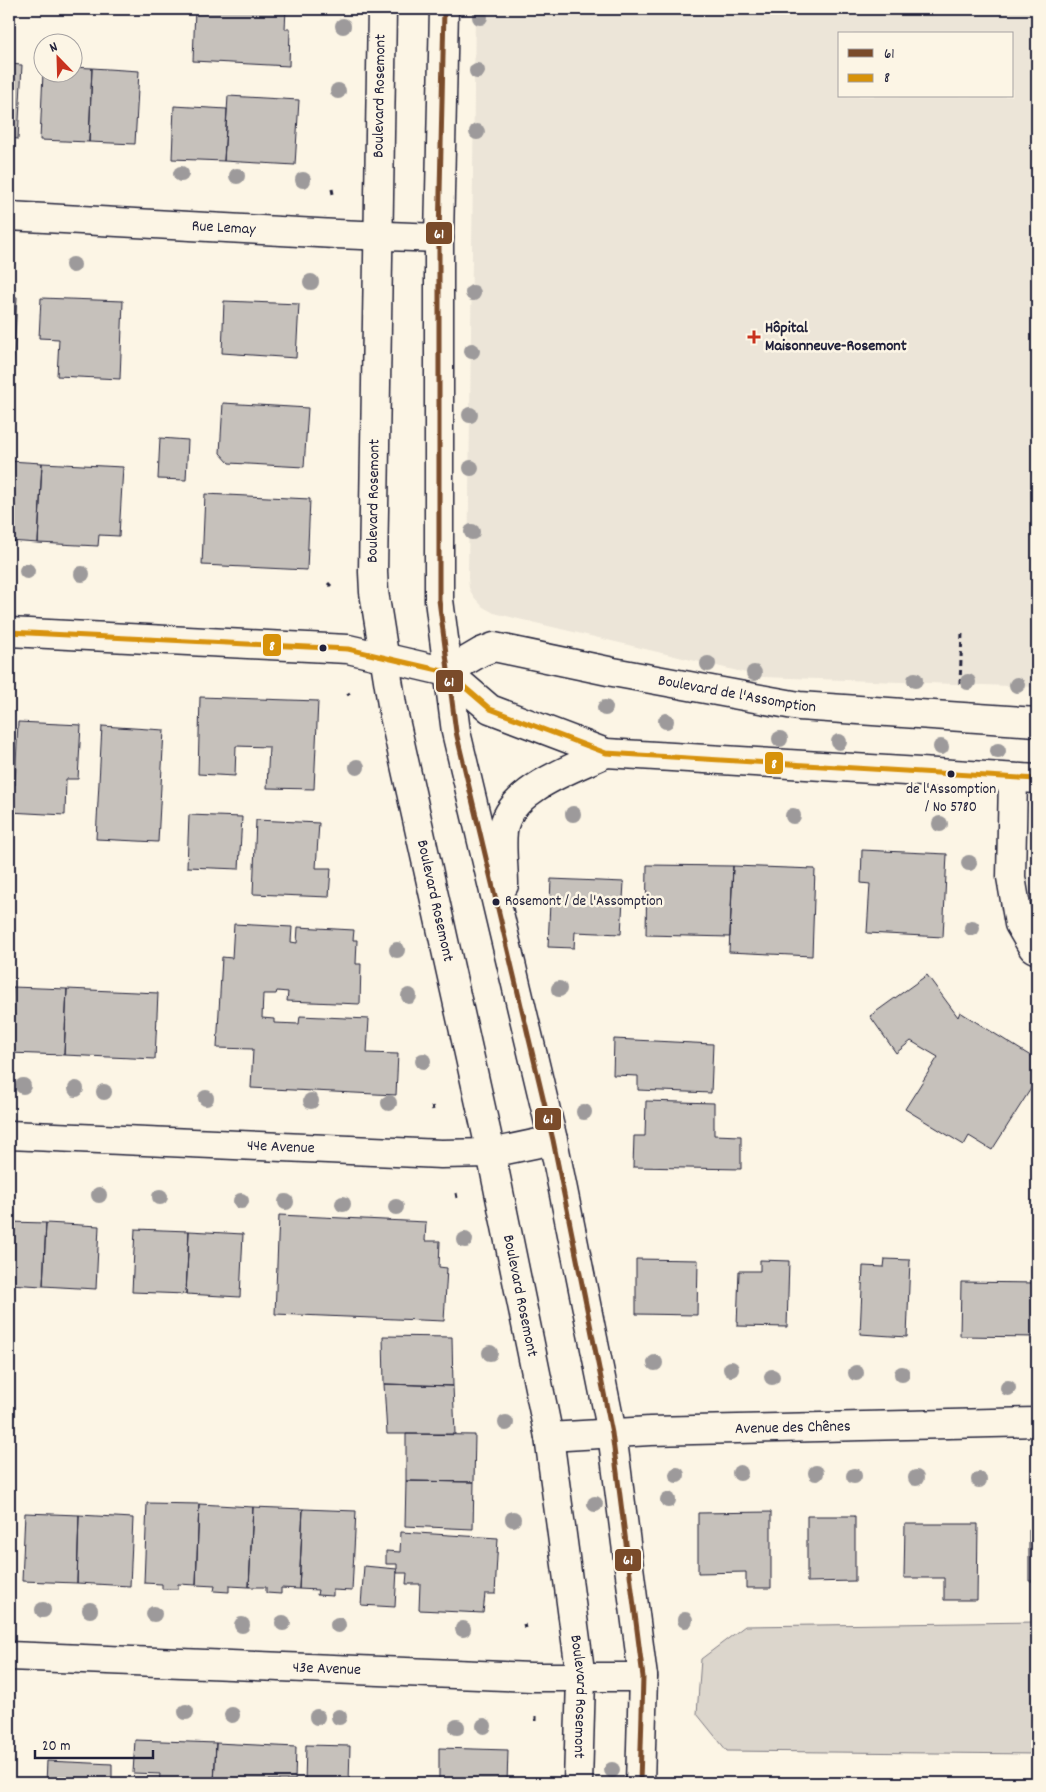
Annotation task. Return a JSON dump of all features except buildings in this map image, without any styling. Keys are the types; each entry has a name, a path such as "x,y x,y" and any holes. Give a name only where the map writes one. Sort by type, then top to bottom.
{"street":[{"name":"Boulevard Rosemont","path":"382,9 372,572 393,710 491,1153 549,1437 580,1678 578,1783"},
{"path":"444,9 439,238 439,600 447,672 462,757 553,1140 612,1433 643,1678 640,1783"},
{"name":"Rue Lemay","path":"9,216 439,238"},
{"path":"9,632 329,647 384,656 447,672 490,709 606,753 1025,778 1011,877 1019,924 1037,950"},
{"name":"Boulevard de l'Assomption","path":"447,672 481,652 494,647 613,672 799,706 1037,722"},
{"path":"504,932 503,830 512,808 522,798 550,779 606,753"},
{"name":"44e Avenue","path":"9,1135 442,1154 491,1153 553,1140"},
{"name":"Avenue des Chênes","path":"549,1437 612,1433 1037,1422"},
{"name":"43e Avenue","path":"9,1656 580,1678 643,1678"}],"path":[{"path":"332,189 333,194"},
{"path":"960,689 962,632"}],"shaded area":[{"name":"Hôpital Maisonneuve-Rosemont","path":"475,9 1037,9 1037,687 763,677 494,613 483,607 473,596 469,588"},
{"path":"1037,1622 1037,1754 727,1751 697,1714 701,1659 745,1626"}],"transit line":[{"name":"61","path":"444,9 439,238 439,600 456,732 553,1140 612,1433 643,1677 640,1783"},
{"name":"8","path":"9,632 348,649 447,672 490,709 606,753 1037,779"}],"place":[{"name":"Hôpital Maisonneuve-Rosemont","path":"754,337"},
{"name":"de l'Assomption / No 5780","path":"951,774"},
{"name":"Rosemont / de l'Assomption","path":"496,902"}]}
